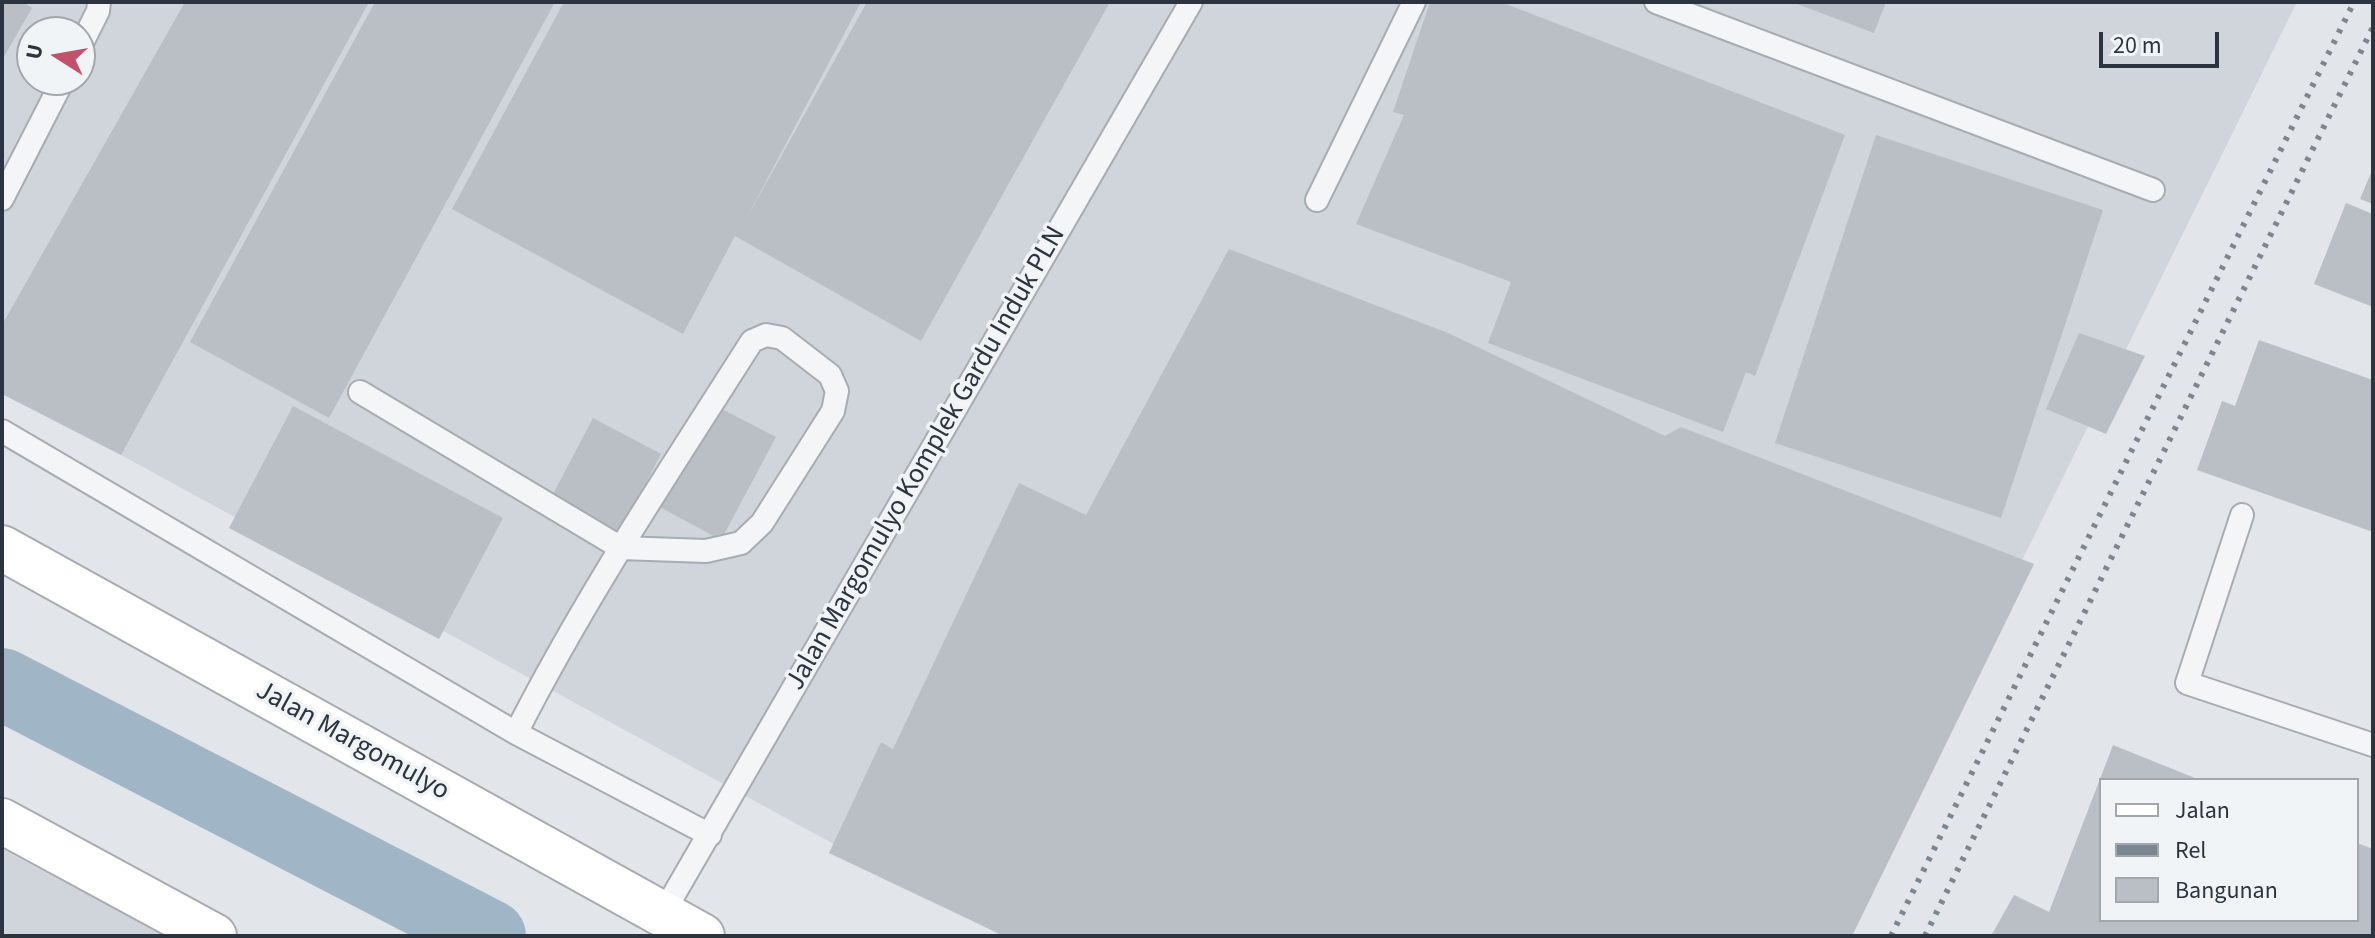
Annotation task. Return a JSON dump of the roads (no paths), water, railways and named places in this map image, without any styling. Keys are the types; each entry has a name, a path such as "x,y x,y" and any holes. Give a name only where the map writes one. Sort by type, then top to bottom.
{"main road":[{"name":"Jalan Margomulyo","path":"2,548 702,936"},
{"path":"2,821 214,936"}],"lane":[{"name":"Jalan Margomulyo Komplek Gardu Induk PLN","path":"662,915 1191,2"},
{"path":"1317,200 1414,2"},
{"path":"1656,2 2153,190"},
{"path":"4,187 54,96"},
{"path":"360,392 621,548 706,551 741,543 762,523 833,411 837,391 830,375 782,338 766,335 752,341 621,548 549,668 516,733"},
{"path":"2,431 516,733 710,835"},
{"path":"2242,515 2187,683 2373,745"}],"waterway":[{"path":"2,684 490,936"}],"railway":[{"path":"1891,936 2354,2"},
{"path":"1925,936 2373,27"}]}
